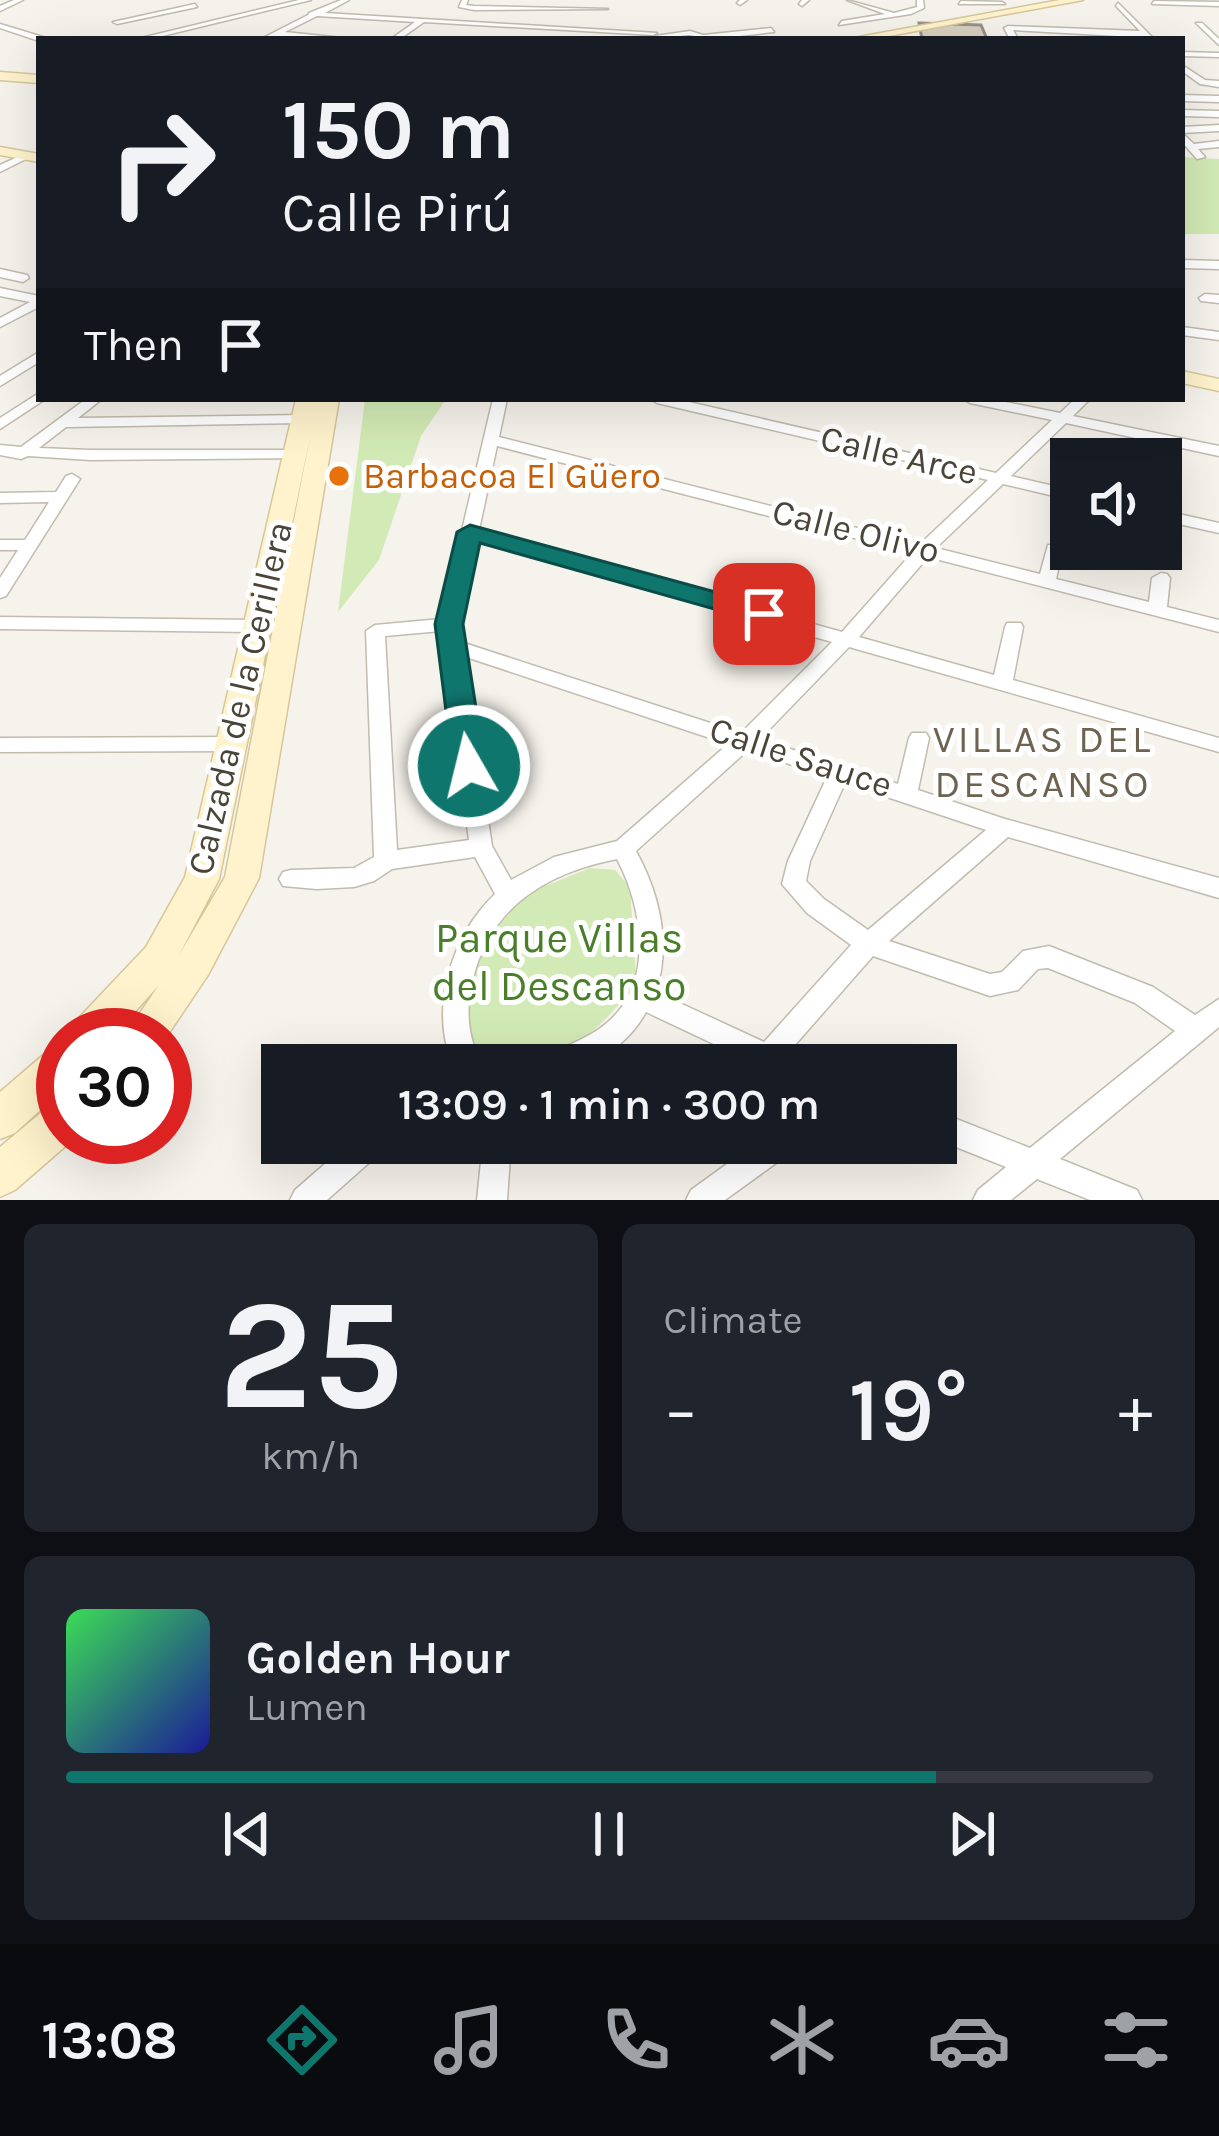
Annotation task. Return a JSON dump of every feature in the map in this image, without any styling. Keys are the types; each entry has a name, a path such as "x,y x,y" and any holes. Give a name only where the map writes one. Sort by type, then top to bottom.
{"street":[{"path":"0,5 20,0"},
{"path":"125,32 262,0"},
{"path":"153,36 308,0"},
{"path":"272,36 346,0"},
{"path":"317,14 361,0"},
{"path":"864,36 837,27 911,12 921,8 920,0"},
{"path":"961,3 1002,6 1078,0"},
{"path":"886,36 1091,0"},
{"path":"850,1 895,15"},
{"path":"117,22 194,3 247,21 200,36"},
{"path":"456,21 468,3 607,4 610,16 652,35"},
{"path":"1154,3 1216,3"},
{"path":"596,4 597,15 652,35"},
{"path":"1118,5 1150,36"},
{"path":"939,36 1002,6"},
{"path":"911,12 950,28"},
{"path":"317,14 652,35"},
{"path":"399,36 423,20 652,35"},
{"path":"1199,25 1219,43"},
{"path":"0,26 36,38"},
{"path":"527,36 536,26"},
{"path":"883,36 950,28"},
{"path":"916,31 956,28 969,32"},
{"path":"1012,36 1008,28 1150,36"},
{"path":"722,36 771,30"},
{"path":"1077,30 1082,36"},
{"path":"1185,54 1219,55"},
{"path":"0,76 36,80"},
{"path":"1186,78 1219,84"},
{"path":"1185,98 1219,99"},
{"path":"1185,113 1219,114"},
{"path":"1185,133 1219,128"},
{"path":"1185,137 1196,152 1219,144"},
{"path":"0,151 33,157"},
{"path":"0,169 33,157"},
{"path":"1186,260 1219,265"},
{"path":"0,273 23,278 0,291"},
{"path":"0,291 36,300"},
{"path":"0,323 36,303"},
{"path":"22,312 36,315"},
{"path":"1185,331 1219,337"},
{"path":"0,382 36,358"},
{"path":"1185,378 1219,385"},
{"path":"0,425 36,400"},
{"path":"22,454 91,402"},
{"path":"499,402 450,634 481,847 506,893"},
{"name":"Calle Arce","path":"671,402 1050,490"},
{"path":"984,402 1219,451"},
{"path":"460,1044 455,1001 461,971 479,923 506,893 554,867 623,849 747,739 848,637 926,548 1080,402"},
{"path":"62,423 313,406"},
{"name":"Calzada de la Cerillera","path":"114,1008 159,958 202,879 297,453 313,406"},
{"name":"Calzada de la Cerillera","path":"164,1008 195,964 242,878 313,406"},
{"name":"Calle Olivo","path":"493,440 1219,626"},
{"path":"0,450 22,454 297,453"},
{"path":"0,592 72,479"},
{"path":"0,498 62,497"},
{"path":"1182,520 1219,528"},
{"path":"470,532 1219,745"},
{"path":"0,545 32,544"},
{"path":"1047,580 1050,567"},
{"path":"1157,611 1161,578"},
{"path":"0,623 259,626"},
{"path":"1002,684 1014,627"},
{"path":"386,860 375,631 450,634"},
{"name":"Calle Sauce","path":"450,634 1004,827 1219,888"},
{"path":"907,791 919,738"},
{"path":"0,745 235,745"},
{"path":"840,771 799,862 794,884 814,908 866,946 990,985 1009,982 1032,959 1049,957 1144,995 1197,1031"},
{"path":"790,1044 866,946 1004,827"},
{"path":"291,879 355,878 374,872 386,860 481,847"},
{"path":"591,1044 617,1030 642,998 653,964 638,873 623,849"},
{"path":"642,998 741,1044"},
{"path":"988,1200 1219,1011"},
{"path":"0,1120 36,1087"},
{"path":"957,1133 1127,1200"},
{"path":"0,1175 36,1144"},
{"path":"305,1200 346,1164"},
{"path":"492,1200 495,1164"},
{"path":"701,1200 751,1164"}],"green space":[{"path":"1185,157 1219,159 1219,234 1185,234"},
{"path":"365,402 444,402 421,436 379,560 338,612"},
{"name":"Parque Villas del Descanso","path":"590,868 615,870 630,887 636,977 620,1003 574,1044 472,1044 461,1016 474,958 509,906 530,892"}],"building":[{"path":"919,23 981,25 986,36 921,36"}],"place":[{"name":"Barbacoa El Güero","path":"339,476"}],"district":[{"name":"VILLAS DEL DESCANSO","path":"1043,762"}],"route":[{"path":"469,766 449,624 470,532 764,614"}]}
